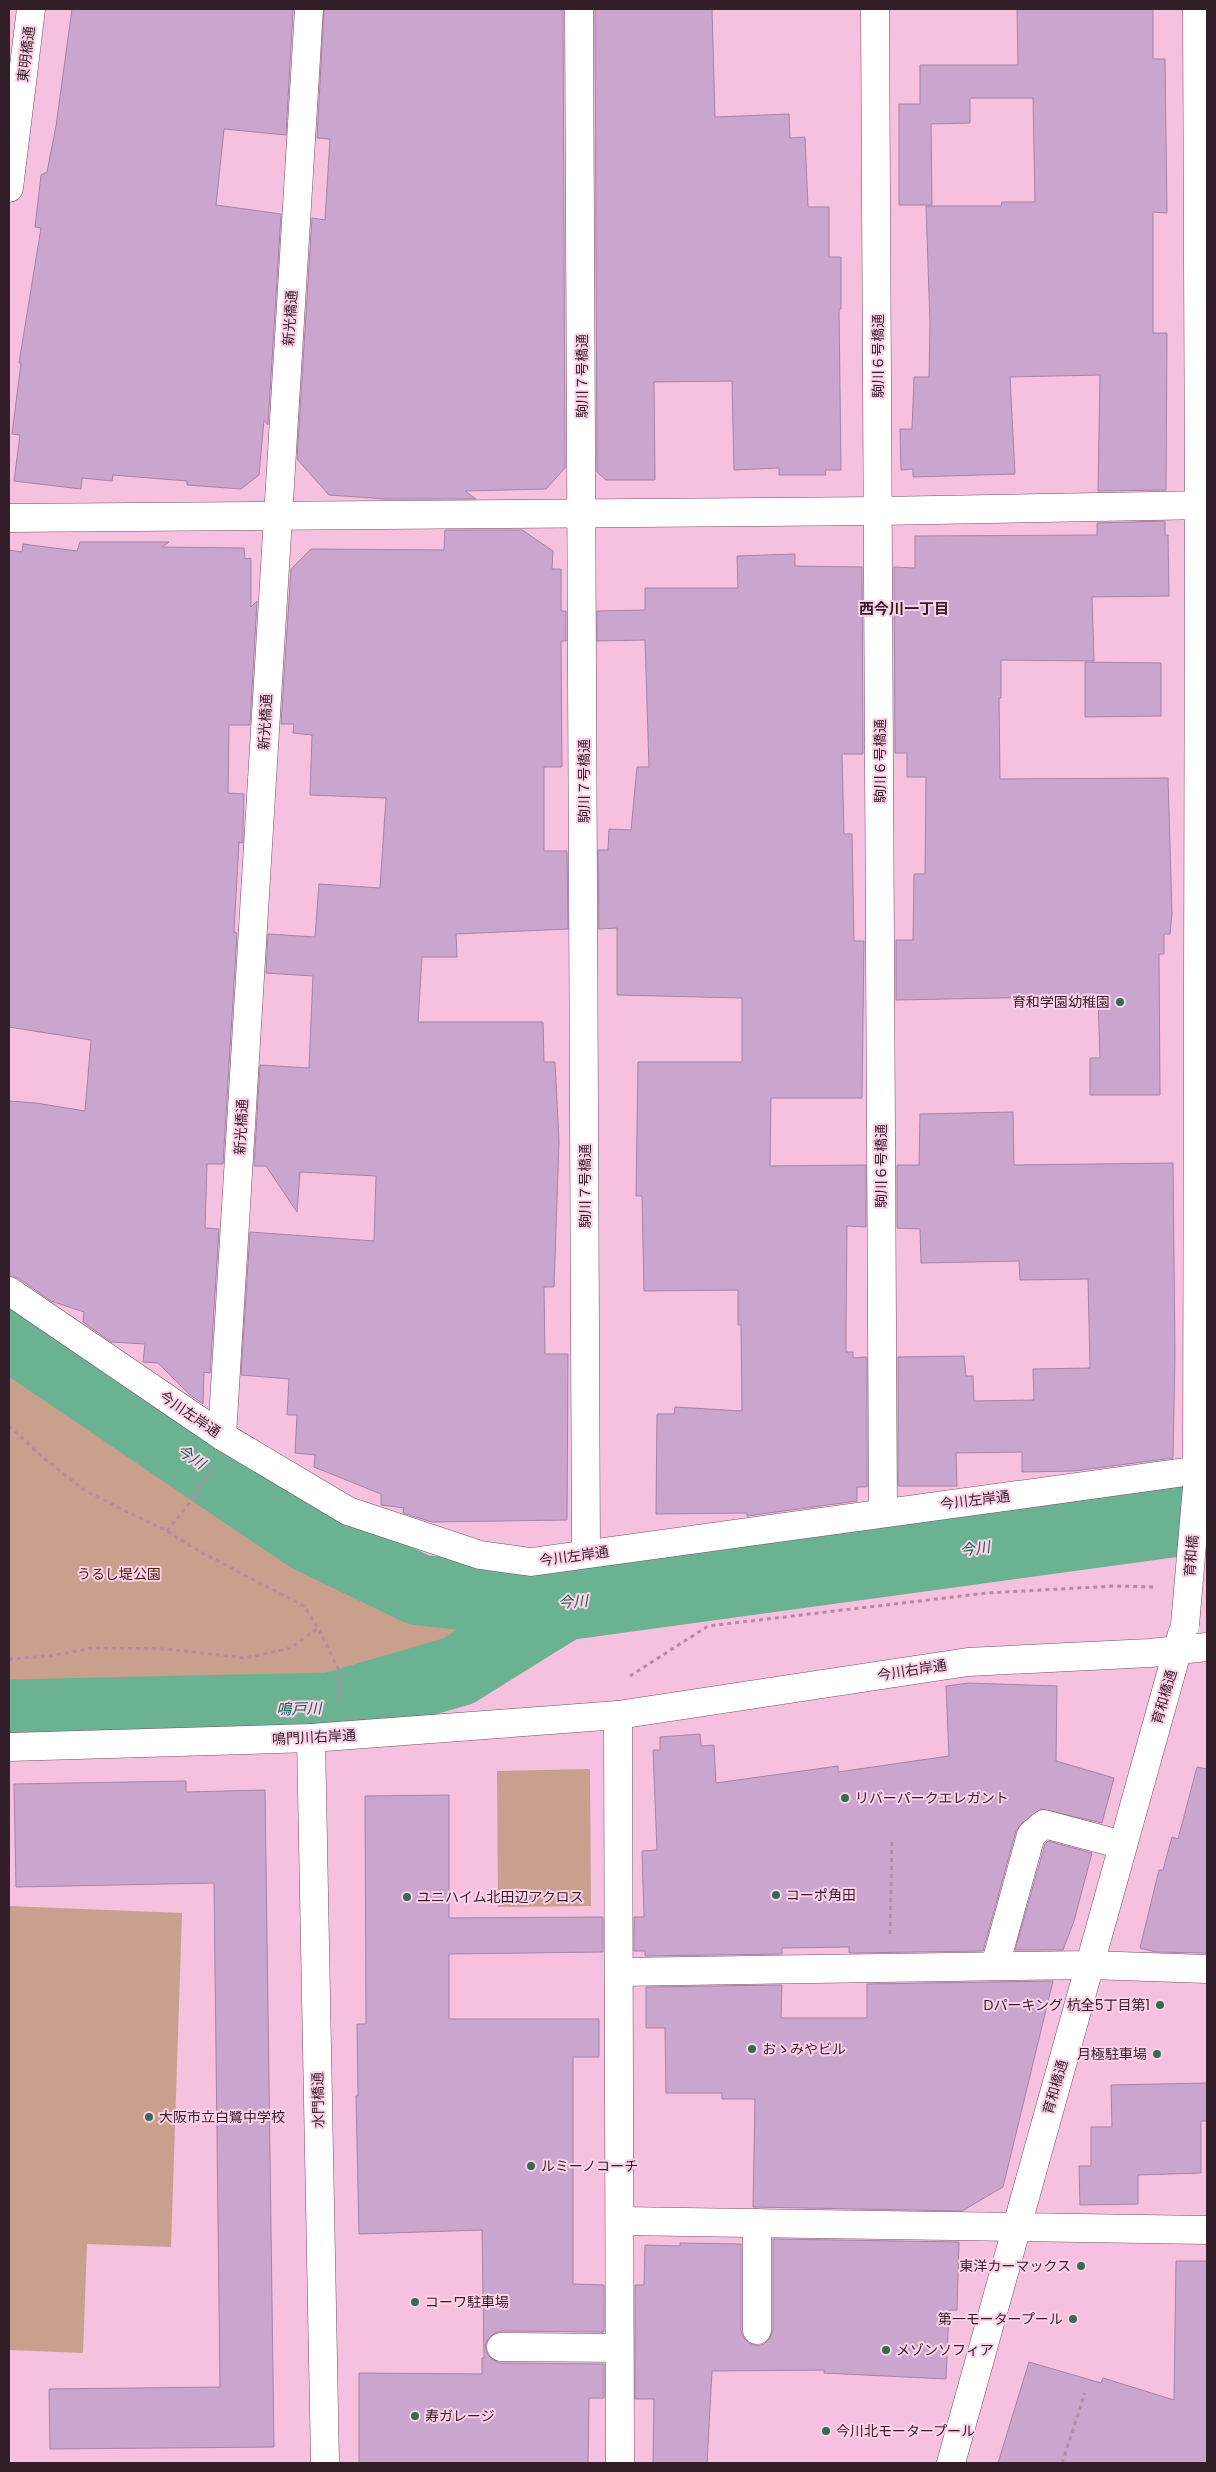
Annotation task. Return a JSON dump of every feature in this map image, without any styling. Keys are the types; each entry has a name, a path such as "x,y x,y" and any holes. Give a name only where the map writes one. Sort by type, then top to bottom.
{"street":[{"name":"東明橋通","path":"9,188 32,9"},
{"name":"新光橋通","path":"222,1436 309,9"},
{"name":"駒川７号橋通","path":"579,9 583,513 586,1554"},
{"name":"駒川６号橋通","path":"875,9 883,1512"},
{"path":"1197,9 1203,505 1201,1476"},
{"path":"9,518 879,512 1203,505"},
{"name":"今川左岸通","path":"9,1290 222,1436 348,1511 480,1555 531,1562 883,1512 1201,1476"},
{"name":"育和橋","path":"1181,1638 1201,1476"},
{"name":"今川右岸通","path":"618,1715 968,1662 1181,1638 1207,1647"},
{"name":"育和橋通","path":"951,2463 1181,1638"},
{"path":"618,1715 620,2463"},
{"name":"鳴門川右岸通","path":"9,1747 311,1738 618,1715"},
{"name":"水門橋通","path":"311,1738 325,2463"},
{"path":"995,1966 1031,1835 1044,1824 1122,1845"},
{"path":"619,1972 1089,1964 1207,1969"},
{"path":"620,2221 1207,2230"},
{"path":"757,2223 757,2330"},
{"path":"501,2347 619,2348"}],"path":[{"path":"9,1426 41,1456 87,1492 167,1531 195,1549 304,1606 318,1628 338,1670"},
{"path":"167,1531 191,1501 216,1462"},
{"path":"625,1679 708,1626 987,1593 1115,1586 1164,1586"},
{"path":"9,1659 49,1656 94,1648 167,1649 245,1658 291,1648 318,1628"},
{"path":"890,1968 892,1840"},
{"path":"1062,2463 1085,2393"}],"green space":[{"name":"うるし堤公園","path":"9,1372 308,1565 395,1610 449,1624 490,1629 459,1647 424,1660 389,1669 351,1675 276,1681 9,1687"},
{"path":"590,1769 591,1906 498,1907 497,1771"},
{"path":"9,1906 182,1913 171,2247 87,2244 83,2353 9,2350"}],"building":[{"path":"72,9 293,9 286,135 224,129 216,205 281,214 268,425 264,420 259,475 241,489 187,485 187,481 113,475 112,481 82,478 81,489 14,481 20,435 12,434 21,363 19,363 41,228 35,227 41,175 47,172 56,126"},
{"path":"324,9 563,9 565,468 546,489 465,491 476,499 385,499 329,495 297,459 312,218 325,220 330,139 317,138"},
{"path":"595,9 712,9 715,117 789,114 790,138 805,137 808,207 829,207 829,257 841,257 841,309 839,309 841,470 825,470 826,475 779,475 779,468 734,470 732,381 654,382 655,480 606,480 597,472"},
{"path":"1017,9 1153,9 1153,59 1165,59 1167,213 1153,212 1153,333 1167,333 1166,490 1098,491 1100,375 1010,377 1015,474 913,477 913,469 901,470 900,429 912,429 914,377 929,377 930,324 926,206 1001,206 1002,202 1035,202 1033,98 970,98 970,123 931,124 932,205 899,205 899,104 920,104 920,65 1018,65"},
{"path":"1165,521 1165,535 1168,535 1169,596 1092,597 1094,661 1001,660 1001,698 999,698 1000,779 1168,778 1172,914 1170,934 1164,934 1164,954 1159,954 1160,1095 1090,1095 1090,1058 1100,1058 1098,996 896,1000 896,940 913,940 914,874 925,874 926,777 907,777 907,753 895,753 894,567 915,568 915,536 1097,535 1097,523"},
{"path":"445,530 522,530 553,551 552,569 561,569 561,611 566,611 566,641 561,641 562,767 544,767 544,851 567,851 568,929 456,934 457,957 422,957 418,1022 543,1022 544,1062 555,1062 559,1141 554,1287 544,1287 545,1354 568,1354 567,1520 432,1522 403,1513 404,1508 381,1505 381,1494 314,1467 315,1455 295,1453 297,1415 287,1415 289,1379 241,1375 250,1232 374,1241 376,1176 300,1172 297,1212 266,1166 254,1166 260,1065 309,1068 313,976 266,973 268,934 315,937 319,884 380,888 386,798 310,795 312,735 293,733 294,724 281,724 291,569 311,549 444,550"},
{"path":"80,542 169,542 162,547 244,548 245,559 251,558 251,607 257,601 250,725 229,725 228,793 244,794 243,843 239,842 234,932 237,933 223,1164 207,1164 205,1228 219,1229 210,1373 204,1372 203,1404 189,1394 158,1363 143,1362 145,1344 111,1342 83,1322 84,1312 51,1301 18,1278 9,1276 9,1101 36,1103 85,1111 91,1040 9,1027 9,550 22,552 23,544 77,551"},
{"path":"795,554 795,566 862,567 863,754 842,754 844,834 852,834 854,941 864,941 862,1098 771,1098 770,1166 866,1165 866,1227 847,1226 846,1352 853,1352 853,1358 867,1357 867,1487 857,1487 857,1501 747,1516 747,1513 656,1514 657,1414 674,1414 675,1407 742,1411 741,1325 738,1325 738,1290 644,1291 642,1196 636,1196 638,1062 742,1062 742,998 617,995 617,928 599,929 598,850 608,850 609,829 631,830 637,767 649,767 645,640 597,641 597,611 645,610 645,588 738,588 737,556"},
{"path":"1085,662 1161,663 1161,716 1085,717"},
{"path":"1013,1112 1014,1165 1173,1163 1175,1355 1173,1458 1074,1471 1022,1472 1022,1452 956,1453 957,1486 898,1486 898,1357 964,1356 966,1376 973,1376 974,1401 1034,1400 1033,1369 1090,1368 1088,1279 1020,1280 1019,1261 921,1263 920,1229 897,1228 897,1165 919,1165 920,1114"},
{"path":"969,1683 1057,1686 1056,1761 1114,1778 1102,1823 1041,1809 1021,1824 1016,1831 983,1951 849,1953 849,1947 782,1948 782,1954 645,1956 645,1951 634,1951 634,1917 644,1917 642,1851 657,1850 653,1750 660,1750 660,1737 700,1734 701,1746 714,1745 716,1783 838,1766 838,1772 949,1756 946,1686"},
{"path":"1197,1767 1207,1769 1207,1953 1156,1952 1140,1948 1159,1870 1163,1870 1172,1837 1178,1839"},
{"path":"186,1781 186,1792 265,1790 274,2447 50,2449 49,2389 220,2387 214,1883 16,1887 14,1784"},
{"path":"449,1795 449,1918 603,1917 603,1952 449,1954 449,2019 599,2019 599,2057 573,2057 573,2284 604,2285 604,2332 501,2331 493,2334 485,2346 488,2355 500,2363 604,2364 604,2398 589,2398 588,2463 359,2463 359,2373 482,2374 482,2358 484,2358 482,2230 359,2234 356,2096 358,2096 357,2024 366,2024 365,1796"},
{"path":"1048,1841 1092,1853 1074,1921 1063,1950 1015,1950 1045,1844"},
{"path":"1053,1981 1003,2187 962,2211 753,2207 755,2099 722,2099 722,2093 666,2093 665,2028 646,2028 646,1987 782,1985 781,2018 867,2018 867,1984"},
{"path":"1207,2083 1207,2121 1201,2121 1201,2173 1138,2175 1138,2204 1080,2205 1079,2166 1091,2166 1091,2127 1112,2127 1111,2085"},
{"path":"773,2239 959,2242 957,2310 949,2310 946,2379 824,2373 824,2370 712,2371 707,2463 653,2463 654,2399 635,2399 635,2285 644,2285 645,2245 680,2246 680,2243 741,2244 741,2330 743,2337 749,2343 757,2346 764,2344 770,2338 773,2330"},
{"path":"1176,2261 1207,2261 1207,2463 998,2463 1029,2362 1101,2383 1103,2378 1174,2400"}],"waterway":[{"name":"今川","path":"9,1334 309,1537 419,1590 564,1605 1207,1517"},
{"name":"鳴戸川","path":"9,1715 331,1708 458,1671 564,1605"}],"place":[{"name":"育和学園幼稚園","path":"1120,1002"},
{"name":"リバーパークエレガント","path":"845,1798"},
{"name":"コーポ角田","path":"776,1895"},
{"name":"ユニハイム北田辺アクロス","path":"407,1897"},
{"name":"Dパーキング 杭全5丁目第1","path":"1160,2005"},
{"name":"おゝみやビル","path":"752,2049"},
{"name":"月極駐車場","path":"1157,2054"},
{"name":"大阪市立白鷺中学校","path":"149,2117"},
{"name":"ルミーノコーチ","path":"531,2166"},
{"name":"東洋カーマックス","path":"1081,2266"},
{"name":"コーワ駐車場","path":"415,2302"},
{"name":"第一モータープール","path":"1073,2319"},
{"name":"メゾンソフィア","path":"886,2350"},
{"name":"寿ガレージ","path":"415,2416"},
{"name":"今川北モータープール","path":"826,2431"}],"district":[{"name":"西今川一丁目","path":"904,609"}]}
